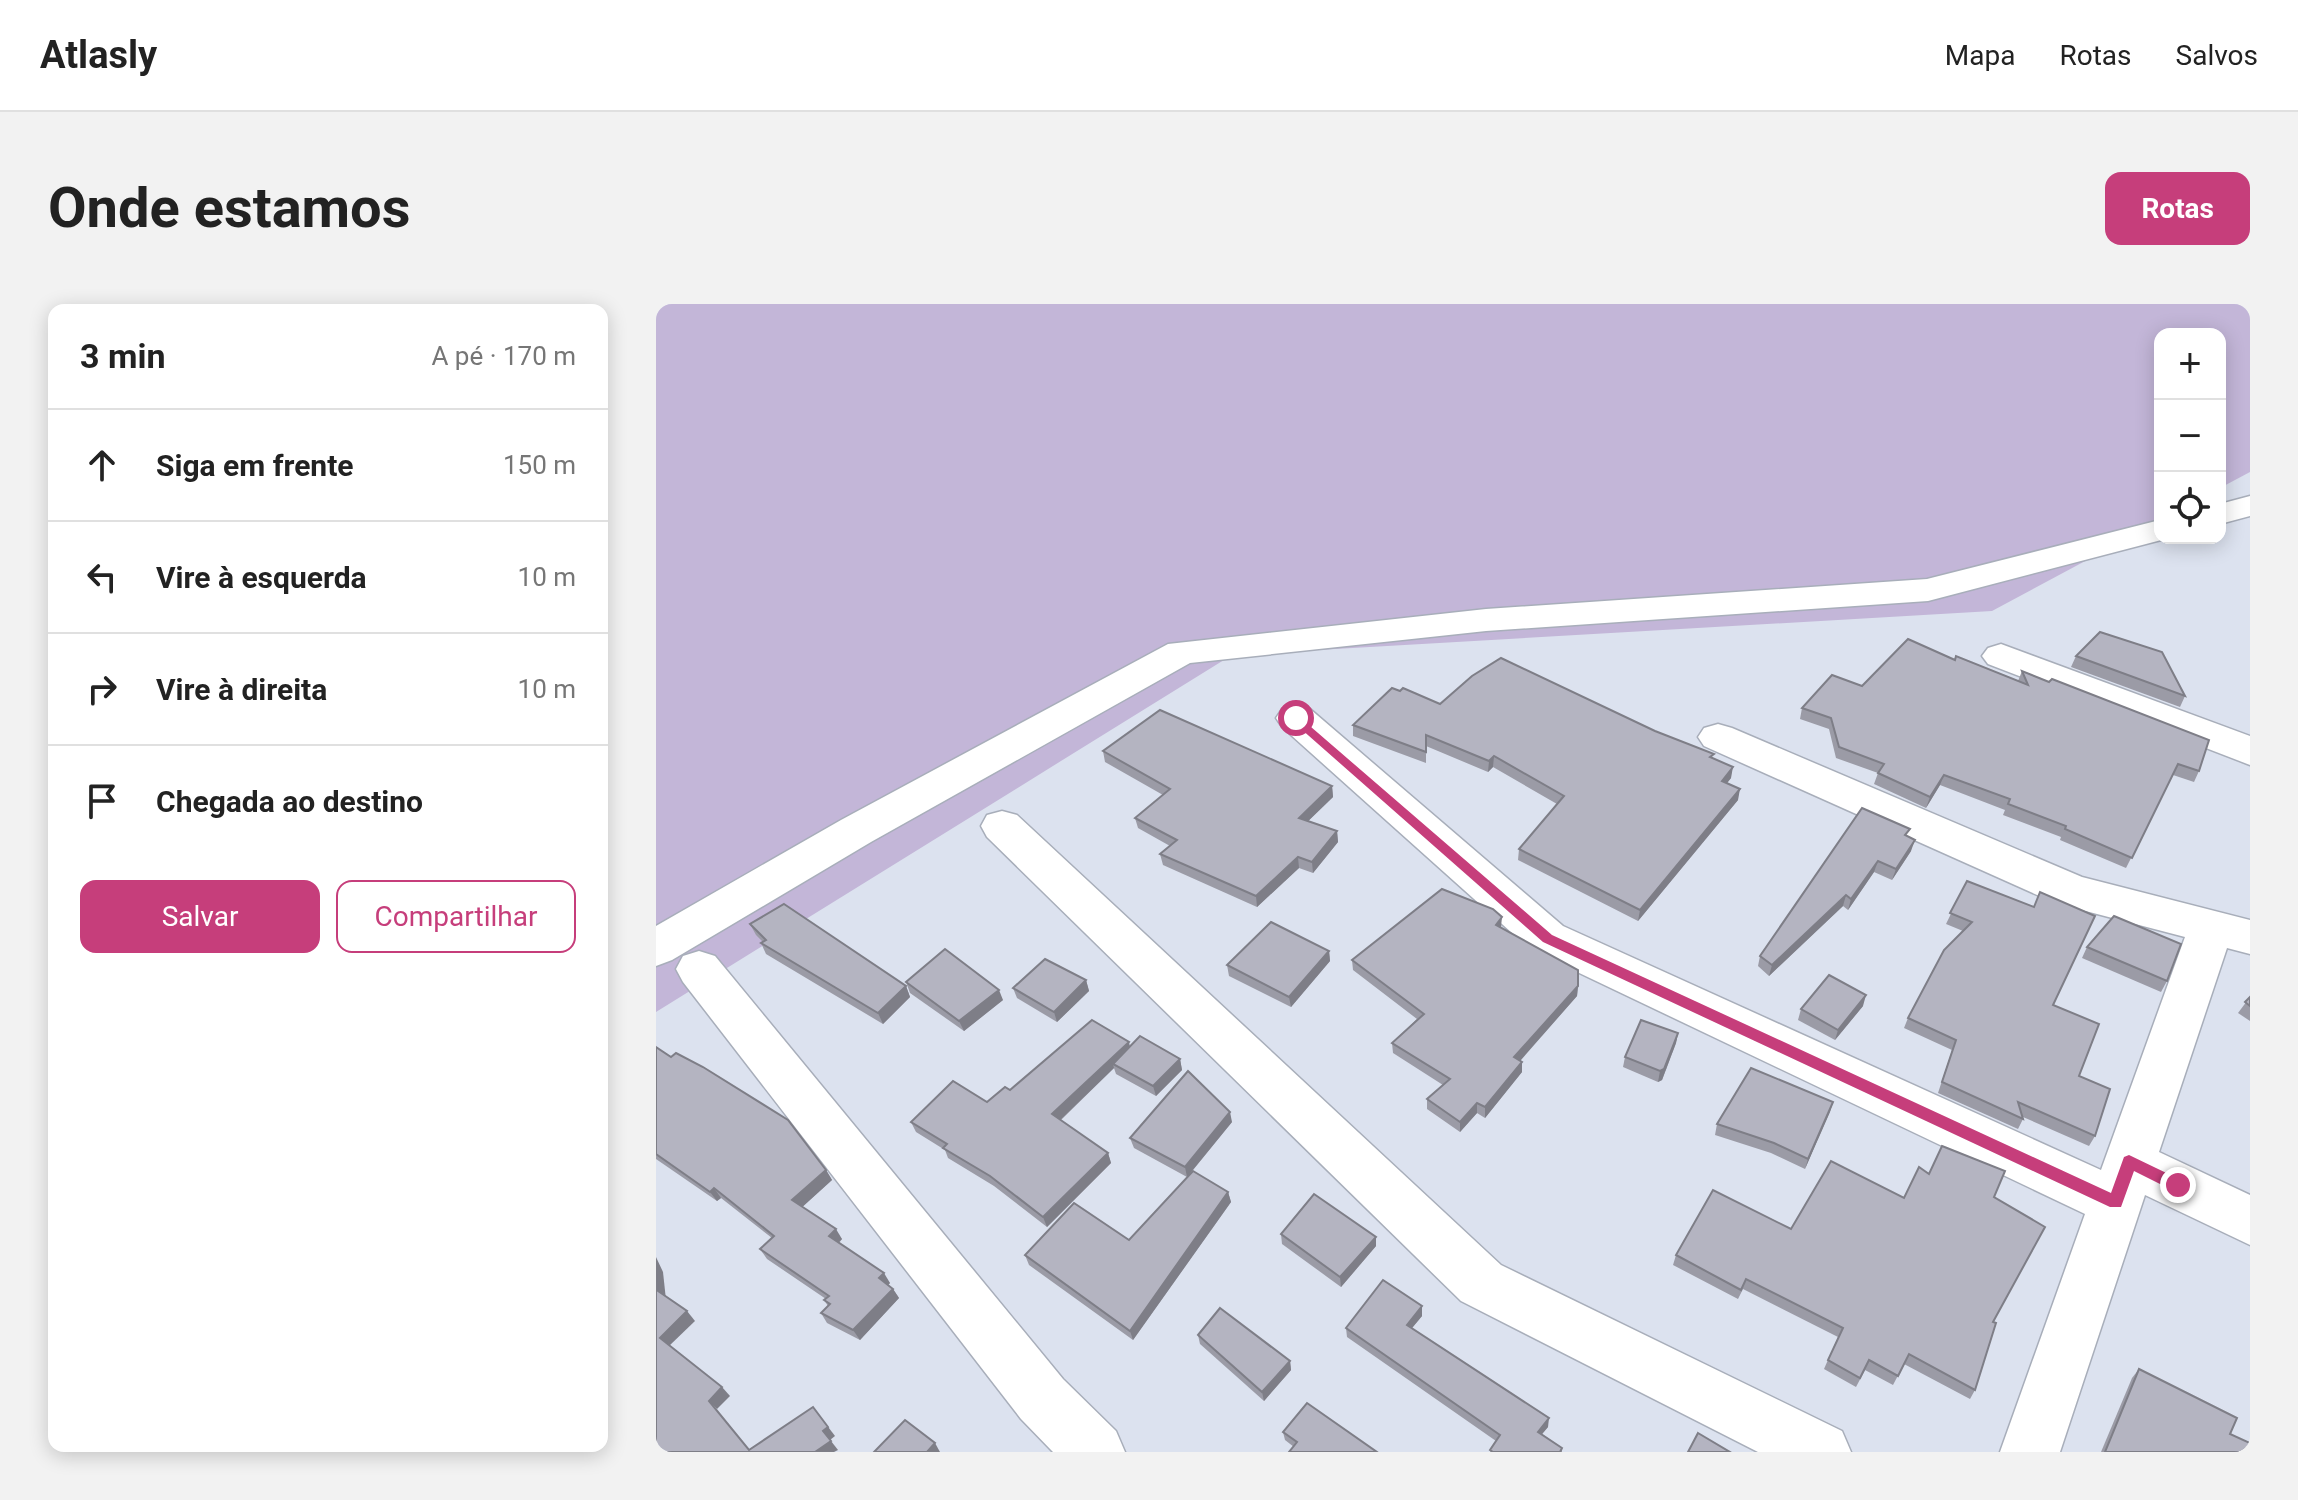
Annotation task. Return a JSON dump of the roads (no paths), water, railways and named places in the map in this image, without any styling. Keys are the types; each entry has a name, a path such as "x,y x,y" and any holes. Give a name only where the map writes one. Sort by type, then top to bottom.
{"street":[{"path":"2226,512 2250,506"},
{"path":"1095,1452 1042,1399 677,958 856,831 1181,652 1486,620 1928,590 2154,532"},
{"path":"2001,656 2250,751"},
{"path":"1296,718 1547,938 2122,1182 2250,1221"},
{"path":"1718,737 2071,891 2230,932 2122,1182 2030,1452"},
{"path":"1002,826 1481,1283 1821,1452"}]}
